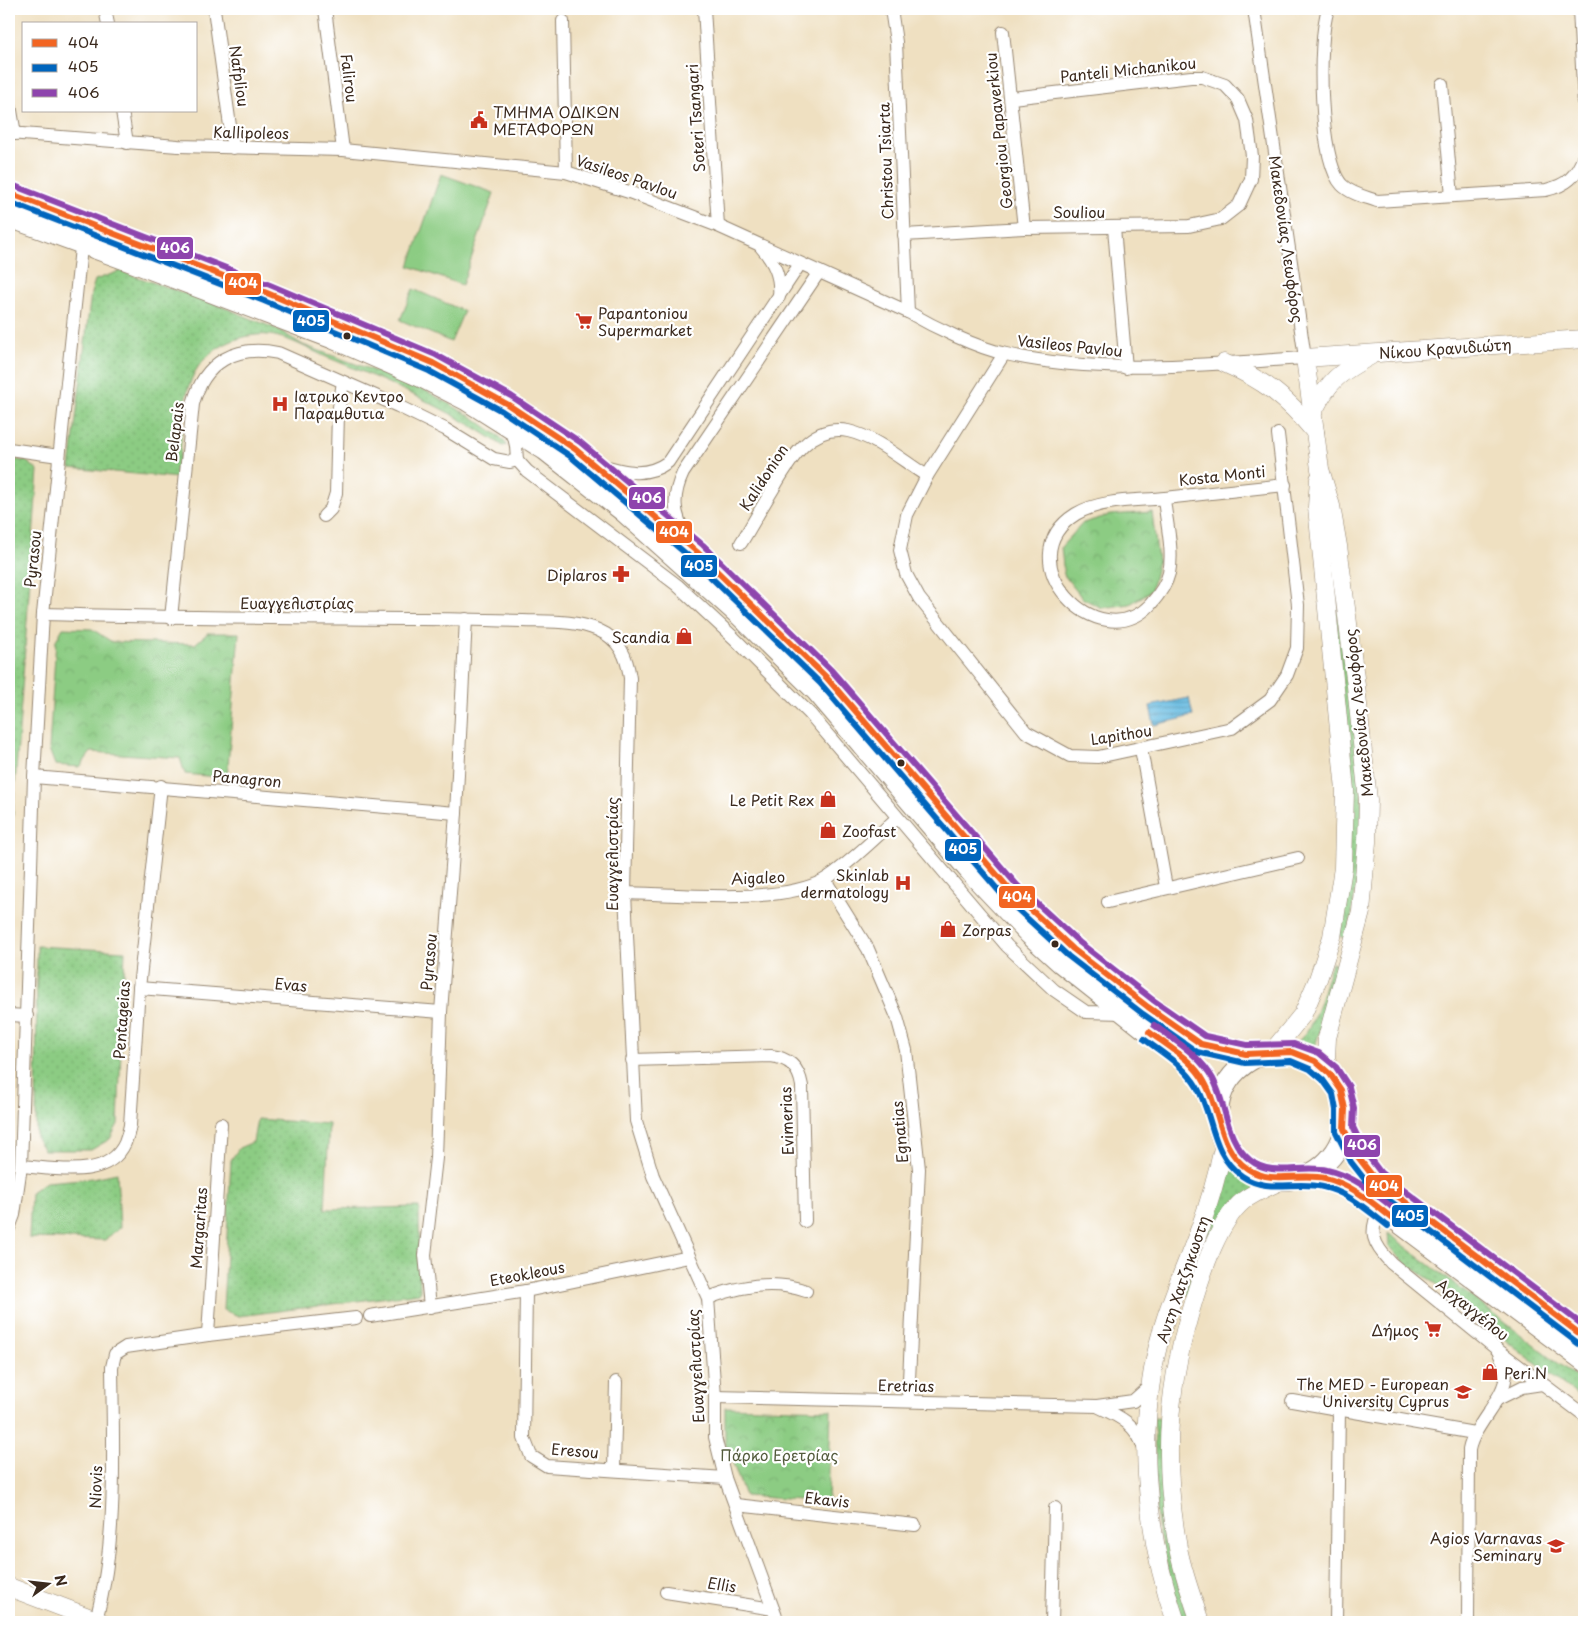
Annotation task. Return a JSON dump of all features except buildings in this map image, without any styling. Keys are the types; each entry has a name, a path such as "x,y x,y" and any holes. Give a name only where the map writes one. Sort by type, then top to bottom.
{"main road":[{"path":"9,194 353,328 433,363 507,404 592,463 697,552 826,677 995,873 1042,921 1104,974 1192,1040 1223,1050 1266,1053 1292,1052 1315,1061 1330,1074 1340,1090 1345,1109 1344,1129 1340,1142 1324,1164 1292,1178"},
{"path":"9,218 334,339 421,377 466,400 545,450 624,512 739,615 817,692 1003,908 1061,963 1123,1013 1184,1058 1206,1084 1218,1117 1224,1144 1234,1159 1248,1170 1265,1178 1320,1178 1343,1184 1380,1209 1584,1361"},
{"name":"Νίκου Κρανιδιώτη","path":"1305,358 1584,339"},
{"path":"1312,412 1339,373 1375,353"},
{"name":"Μακεδονίας Λεωφόρος","path":"1305,358 1320,469 1331,506 1338,546 1361,724 1368,800 1367,842 1361,912 1327,1038 1326,1058 1330,1074"},
{"path":"1224,363 1262,381 1300,415 1315,432"},
{"name":"Μακεδονίας Λεωφόρος","path":"1266,1053 1303,1014 1318,980 1332,937 1343,868 1344,790 1317,507 1320,469"},
{"path":"1218,1117 1219,1101 1225,1086 1234,1072 1246,1062 1266,1053"},
{"path":"1344,1129 1358,1156 1375,1179 1584,1337"},
{"name":"Αντη Χατζηκωστη","path":"1176,1622 1155,1543 1146,1457 1152,1384 1163,1327 1200,1227 1224,1144"},
{"name":"Αντη Χατζηκωστη","path":"1200,1622 1177,1543 1168,1460 1168,1418 1175,1369 1183,1333 1200,1280 1231,1214 1250,1197 1292,1178"},
{"path":"9,1588 99,1621"}],"street":[{"path":"105,9 108,22"},
{"name":"Nafpliou","path":"214,9 233,148"},
{"name":"Falirou","path":"325,9 343,150"},
{"name":"Soteri Tsangari","path":"704,9 718,226"},
{"name":"Christou Tsiarta","path":"891,9 896,42 908,312"},
{"name":"Μακεδονίας Λεωφόρος","path":"1254,9 1305,358"},
{"path":"1328,9 1322,43 1321,93 1332,168 1342,185 1358,195 1377,201 1546,190 1562,186 1579,170 1584,156"},
{"path":"1579,9 1584,106"},
{"path":"563,20 566,172"},
{"name":"Georgiou Papaverkiou","path":"1003,32 1012,98 1024,228"},
{"name":"Panteli Michanikou","path":"1012,98 1191,77 1215,80 1224,85 1238,99 1244,109 1249,132 1251,171 1247,190 1233,211 1221,219 1189,226 1114,228"},
{"path":"1442,84 1452,196"},
{"path":"9,99 12,134"},
{"path":"122,112 127,143"},
{"name":"Kallipoleos","path":"12,134 127,143 233,148 343,150"},
{"name":"Vasileos Pavlou","path":"343,150 566,172 629,192 718,226 908,312 933,326 1004,354 1055,362 1126,368 1305,358"},
{"name":"Pyrasou","path":"9,1228 14,1215 21,1166 34,776 43,614 80,244 87,223"},
{"name":"Souliou","path":"904,235 1024,228 1114,228 1126,368"},
{"path":"759,245 776,270 780,286 779,297"},
{"path":"592,463 631,474 653,471 668,462 800,264"},
{"path":"697,552 679,523 675,505 678,484 819,272"},
{"name":"Belapais","path":"171,618 193,404 203,378 216,364 230,356 264,350 308,364 445,429 494,458 510,462 517,460"},
{"name":"Lapithou","path":"1004,354 927,476 907,515 901,537 900,550 906,574 919,598 1026,732 1070,756 1098,757 1232,728 1270,700 1287,675 1297,648 1298,605 1278,434"},
{"path":"324,516 331,509 336,493 338,413 343,382"},
{"path":"512,428 517,460 539,480 676,585 734,638 810,714 1007,946 1054,990 1086,1012 1123,1013"},
{"name":"Kalidonion","path":"741,543 794,455 808,441 828,432 847,431 866,438 927,476"},
{"path":"9,450 59,456"},
{"name":"Kosta Monti","path":"1164,498 1170,564 1165,584 1158,597 1139,614 1122,621 1112,622 1098,618 1083,610 1057,585 1049,563 1051,540 1062,525 1077,513 1097,506 1164,498 1285,485"},
{"name":"Ευαγγελιστρίας","path":"43,614 171,618 466,619 565,622 585,626 612,638 622,649 628,663 630,678 625,893 636,1122 646,1159 708,1298 715,1396 715,1437 725,1478 778,1622"},
{"name":"Pyrasou","path":"430,1307 426,1255 436,1158 441,1012 456,813 466,619"},
{"path":"1141,749 1166,888"},
{"name":"Panagron","path":"34,776 456,813"},
{"name":"Pentageias","path":"21,1166 82,1170 98,1166 113,1158 124,1145 130,1125 138,988 162,786"},
{"name":"Aigaleo","path":"625,893 760,895 793,892 825,880 897,818"},
{"path":"1108,902 1298,858"},
{"name":"Egnatias","path":"825,880 868,949 897,1017 906,1050 919,1169 908,1401"},
{"name":"Evas","path":"138,988 441,1012"},
{"path":"9,1015 27,1016"},
{"name":"Evimerias","path":"632,1060 771,1056 789,1061 796,1068 802,1086 805,1220"},
{"name":"Margaritas","path":"208,1334 221,1124"},
{"name":"Αρχαγγέλου","path":"1380,1209 1373,1230 1376,1242 1382,1253 1498,1350 1584,1416"},
{"name":"Eteokleous","path":"370,1316 526,1291 689,1257"},
{"path":"708,1298 745,1287 776,1284 806,1291"},
{"name":"Eresou","path":"526,1291 524,1438 526,1448 538,1462 547,1466 614,1469 725,1478"},
{"path":"208,1334 356,1318"},
{"name":"Niovis","path":"99,1621 107,1570 112,1494 112,1366 114,1354 126,1347 208,1334"},
{"path":"1468,1622 1467,1464 1470,1441 1504,1383 1506,1374 1498,1350"},
{"path":"614,1469 616,1382"},
{"name":"Eretrias","path":"715,1396 1097,1406 1133,1401 1152,1384"},
{"path":"1495,1400 1522,1387 1542,1384"},
{"path":"1292,1401 1474,1433"},
{"name":"Eretrias","path":"1097,1406 1124,1419 1132,1426 1139,1435 1146,1457"},
{"path":"1336,1622 1339,1410"},
{"name":"Ekavis","path":"736,1505 915,1525"},
{"path":"1052,1622 1055,1508"},
{"name":"Ellis","path":"666,1592 773,1609"}],"green space":[{"path":"441,174 494,193 462,285 409,266"},
{"path":"120,271 218,305 279,330 303,345 375,371 405,379 474,418 500,437 507,445 503,446 439,407 370,375 291,341 274,336 256,335 239,338 216,349 198,367 192,378 187,391 182,420 179,478 70,468 91,293 95,280"},
{"path":"413,289 464,311 451,342 400,320"},
{"path":"9,459 26,461 38,470 9,867"},
{"path":"1322,510 1350,684 1361,788 1361,845 1348,939 1339,936 1349,869"},
{"path":"1152,512 1158,561 1151,591 1130,604 1102,608 1082,598 1064,575 1061,547 1083,523 1110,515"},
{"path":"63,628 92,629 112,642 195,644 208,633 239,633 227,778 185,774 180,758 91,752 80,767 55,765 49,749 56,640"},
{"path":"37,946 125,951 118,1124 110,1139 91,1150 44,1150 36,1138"},
{"path":"1332,963 1340,966 1316,1043 1317,1052 1297,1042 1304,1035 1314,1017"},
{"path":"257,1119 329,1124 325,1209 419,1207 420,1293 239,1316 223,1310 231,1160 239,1148 253,1142"},
{"path":"1228,1161 1247,1181 1259,1185 1190,1295 1183,1293 1224,1189"},
{"path":"117,1173 120,1227 105,1240 29,1238 31,1192 46,1182 93,1178"},
{"path":"1388,1233 1584,1383 1584,1400 1443,1289 1407,1264 1389,1246"},
{"name":"Πάρκο Ερετρίας","path":"725,1407 831,1410 828,1502 745,1496 725,1442"},
{"path":"1154,1418 1164,1419 1163,1472 1167,1522 1176,1571 1190,1622 1181,1622 1157,1525"}],"water":[{"path":"1189,698 1193,716 1154,725 1150,706"}],"transit line":[{"name":"406","path":"12,185 270,285 436,355 511,396 580,442 703,545 832,671 1017,885 1079,942 1153,1000 1205,1036 1247,1045 1294,1044 1319,1053 1336,1067 1349,1087 1354,1108 1353,1127 1365,1152 1381,1173 1584,1326"},
{"name":"404","path":"9,193 267,293 433,363 507,404 575,449 697,552 826,677 1011,891 1073,949 1148,1007 1201,1044 1246,1054 1292,1052 1315,1061 1330,1074 1341,1090 1345,1109 1344,1129 1358,1157 1375,1179 1584,1337"},
{"name":"405","path":"9,202 264,301 429,371 502,411 570,456 691,558 820,683 1004,897 1068,956 1143,1014 1197,1052 1245,1063 1291,1061 1310,1069 1323,1080 1333,1094 1336,1110 1336,1132 1351,1162 1369,1185 1579,1344"},
{"name":"406","path":"1154,1025 1186,1049 1208,1070 1218,1089 1227,1122 1236,1143 1250,1160 1268,1168 1317,1169 1337,1173 1356,1181 1398,1212"},
{"name":"404","path":"1149,1032 1180,1054 1200,1075 1210,1094 1225,1140 1238,1161 1248,1169 1266,1176 1305,1176 1335,1181 1361,1195 1393,1219"},
{"name":"405","path":"1144,1039 1173,1060 1192,1079 1203,1099 1214,1135 1224,1157 1242,1176 1252,1181 1272,1186 1313,1185 1332,1189 1357,1203 1388,1226"}],"place":[{"name":"ΤΜΗΜΑ ΟΔΙΚΩΝ ΜΕΤΑΦΟΡΩΝ","path":"479,120"},
{"name":"Papantoniou Supermarket","path":"584,321"},
{"name":"Ιατρικο Κεντρο Παραμθυτια","path":"280,404"},
{"name":"Diplaros","path":"621,574"},
{"name":"Scandia","path":"684,636"},
{"name":"Le Petit Rex","path":"828,799"},
{"name":"Zoofast","path":"828,830"},
{"name":"Skinlab dermatology","path":"903,883"},
{"name":"Zorpas","path":"948,929"},
{"name":"Δήμος","path":"1433,1329"},
{"name":"Peri.N","path":"1490,1372"},
{"name":"The MED - European University Cyprus","path":"1463,1392"},
{"name":"Agios Varnavas Seminary","path":"1556,1546"}]}
